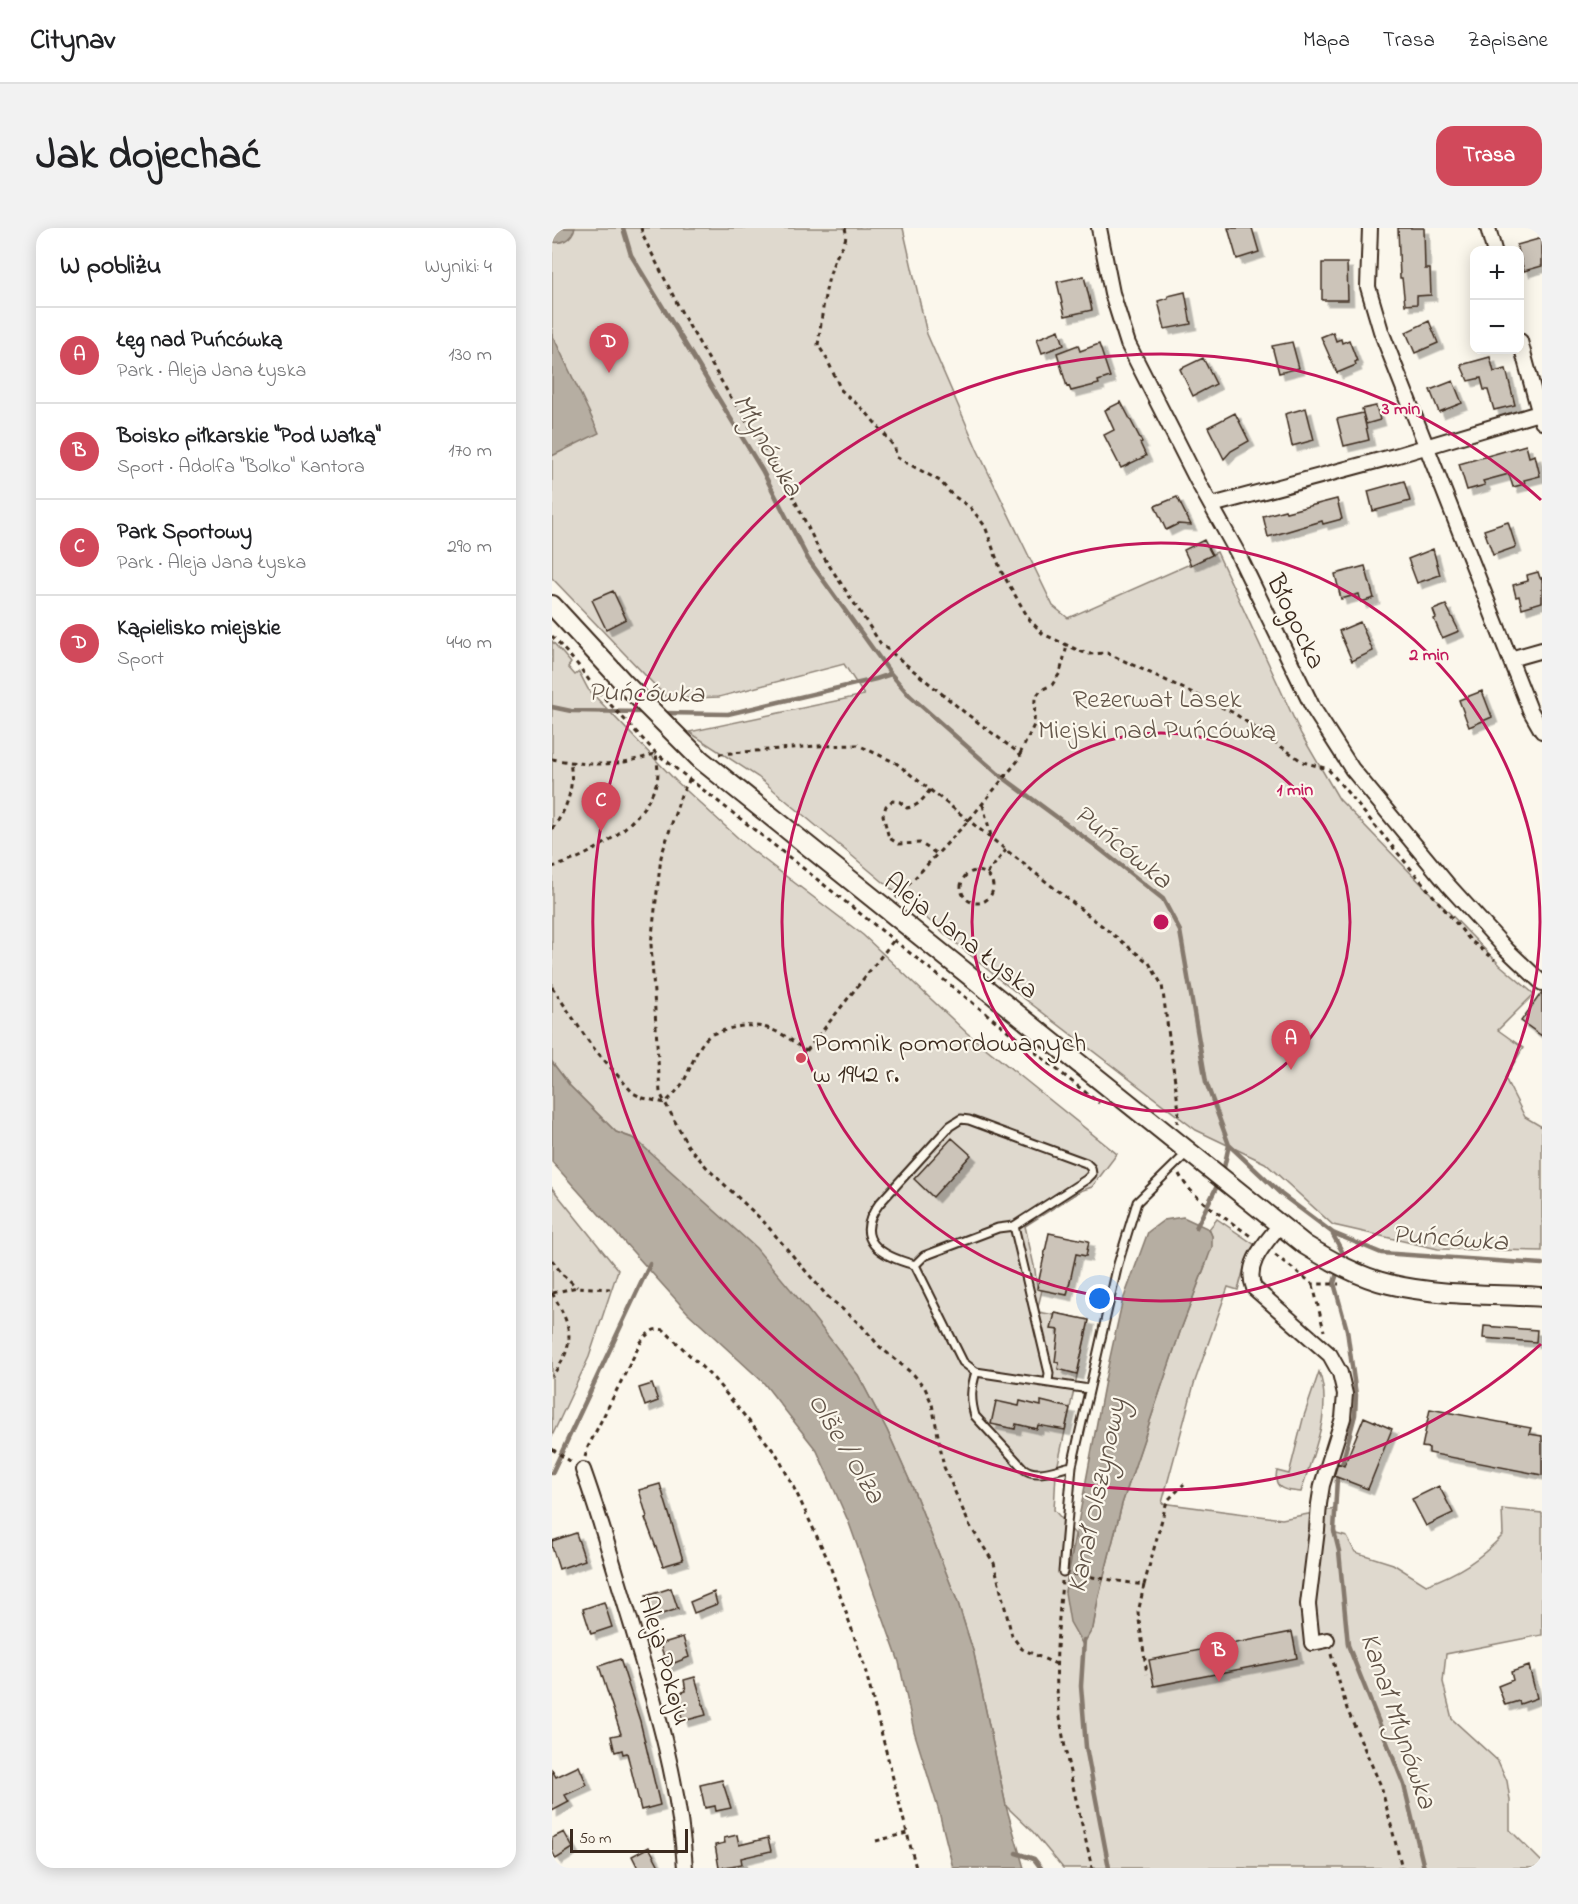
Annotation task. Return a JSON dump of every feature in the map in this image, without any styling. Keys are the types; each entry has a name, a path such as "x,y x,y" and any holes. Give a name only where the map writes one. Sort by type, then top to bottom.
{"street":[{"name":"Błogocka","path":"1099,228 1112,293 1128,344 1237,552 1313,708 1352,769 1448,885 1507,950 1542,983"},
{"path":"1370,228 1368,287 1381,330 1530,710 1542,731"},
{"path":"1488,228 1493,246"},
{"path":"1212,505 1541,415 1524,354"},
{"name":"Aleja Jana Łyska","path":"552,604 624,683 701,760 1172,1137 1279,1226 1322,1256 1344,1277 1432,1291 1542,1297"},
{"path":"1510,659 1542,651"},
{"path":"1279,1226 1254,1260 1251,1280 1254,1288 1330,1354 1340,1373 1345,1394 1343,1418 1322,1485 1308,1604 1312,1643 1327,1640"},
{"name":"Aleja Pokoju","path":"580,1467 642,1659 672,1768 686,1868"}],"lane":[{"path":"961,1119 1086,1162 1091,1168 1092,1174 1087,1179 1014,1226 998,1228 924,1256 915,1264 897,1260 882,1253 874,1245 869,1232 869,1217 950,1126 961,1119"},
{"path":"1063,1572 1072,1466 1118,1264 1137,1202 1188,1151"},
{"path":"1014,1226 1049,1373 1048,1382"},
{"path":"915,1264 963,1362 976,1372 1089,1389"},
{"path":"976,1372 971,1389 975,1416 1023,1468 1029,1473 1037,1474 1072,1466"}],"path":[{"path":"641,228 690,327 730,396 785,480 819,550 881,644 1020,755"},
{"path":"845,228 845,245 834,261 823,307 818,345 841,390 866,412 885,435 895,448 899,461 934,477 952,495 970,507 985,526 1001,571 1029,619 1043,634 1067,646 1090,654 1107,653 1176,684 1234,714 1303,762 1328,769 1470,940 1499,963"},
{"path":"552,636 578,665 589,682 656,753 1099,1104"},
{"path":"886,909 969,820 1020,755 1034,725 1035,698 1041,690 1052,685 1060,673 1067,646"},
{"path":"716,755 816,746 858,745 896,763 1149,963 1162,985 1179,1111 1177,1126 1172,1137"},
{"path":"552,759 609,764 637,761 656,753"},
{"path":"552,867 591,852 617,835 633,819 648,799 657,780 656,753"},
{"path":"552,829 560,819 568,797 572,782 570,762"},
{"path":"690,779 681,795 661,857 651,944 660,1093 688,1146 709,1170 764,1222 827,1296 861,1325 880,1347 914,1375 925,1388 932,1404 944,1467 970,1526 994,1563 1012,1636 1022,1649 1056,1664"},
{"path":"930,790 917,806 907,808 900,802 892,801 886,806 883,815 887,833 892,841 899,844 920,843 938,854"},
{"path":"982,804 992,838"},
{"path":"987,874 1006,850"},
{"path":"978,871 987,874 992,880 993,888 989,898 980,903 969,901 961,890 962,879 969,873 978,871"},
{"path":"801,1058 905,924"},
{"path":"552,987 591,1045 633,1093 643,1098 666,1103"},
{"path":"666,1103 682,1084 708,1036 738,1027 760,1026 783,1034 806,1051"},
{"path":"1195,1194 1224,1216"},
{"path":"552,1260 562,1274 577,1287"},
{"path":"1326,1285 1344,1277"},
{"path":"1313,1284 1330,1354"},
{"path":"552,1376 565,1359 570,1337 566,1316 552,1293 577,1287 610,1289"},
{"path":"552,1449 580,1467 641,1342 649,1332 657,1328 664,1330 714,1379 777,1455 828,1560 864,1665 916,1868"},
{"path":"1147,1674 1138,1613 1167,1501 1184,1484"},
{"path":"1063,1572 1056,1664 1058,1701 1067,1756 1092,1868"},
{"path":"1074,1574 1144,1585"},
{"path":"1327,1640 1347,1709 1381,1786 1402,1868"},
{"path":"876,1841 906,1833"}],"green space":[{"name":"Rezerwat Lasek Miejski nad Puńcówką","path":"552,228 903,228 927,334 977,449 1053,606 1068,618 1217,552 1301,734 1339,799 1500,965 1534,994 1498,1030 1523,1048 1505,1078 1525,1117 1542,1127 1542,1251 1438,1249 1333,1225 1265,1163 1196,1130 1000,980 758,777 689,732 864,695 844,664 719,697 668,699 552,578"},
{"path":"552,641 571,663 568,667 575,675 579,672 588,689 676,781 749,848 863,935 967,1033 1117,1154 1092,1187 1080,1191 1025,1226 1037,1288 1042,1290 1039,1312 1089,1320 1056,1473 1054,1510 1075,1534 1065,1592 1093,1628 1122,1504 1180,1332 1207,1261 1212,1236 1209,1229 1217,1219 1255,1245 1246,1261 1238,1290 1228,1287 1194,1384 1162,1503 1282,1519 1335,1509 1333,1533 1347,1537 1355,1552 1393,1564 1426,1585 1468,1565 1503,1535 1502,1509 1542,1513 1542,1635 1446,1654 1443,1682 1452,1719 1498,1761 1507,1781 1510,1800 1510,1830 1542,1862 1542,1868 1063,1868 1033,1832 1006,1806 974,1654 958,1603 912,1486 887,1430 858,1375 636,1139 616,1132 570,1086 552,1062"},
{"path":"552,1188 618,1270 589,1357 552,1436"},
{"path":"1319,1372 1324,1402 1320,1432 1301,1492 1286,1490 1277,1482 1277,1471 1289,1474 1303,1419"}],"water":[{"path":"552,228 575,228 567,240 552,242"},
{"path":"552,334 599,433 552,456"},
{"name":"Olše / Olza","path":"552,1062 570,1086 616,1132 635,1139 756,1248 858,1375 887,1430 912,1486 958,1603 974,1654 1006,1806 1024,1868 953,1868 938,1808 914,1731 899,1662 849,1523 817,1451 763,1382 688,1313 552,1162"},
{"path":"1183,1217 1209,1229 1212,1236 1212,1247 1180,1332 1122,1504 1093,1628 1083,1645 1070,1622 1065,1592 1122,1303 1148,1232 1164,1220"}],"building":[{"path":"1228,228 1252,228 1259,252 1237,259"},
{"path":"1398,228 1424,228 1425,269 1430,269 1431,295 1417,296 1417,304 1405,305 1402,278 1400,278"},
{"path":"1542,238 1542,266 1524,271 1524,246 1517,245"},
{"path":"1322,263 1347,263 1348,300 1322,300"},
{"path":"1084,276 1092,310 1065,316 1057,282"},
{"path":"1185,292 1191,324 1165,329 1158,301"},
{"path":"1429,321 1438,343 1415,353 1406,332"},
{"path":"1059,330 1064,345 1042,353 1037,339"},
{"path":"1333,332 1336,341 1341,339 1342,343 1349,340 1357,361 1356,365 1337,373 1321,337"},
{"path":"1292,342 1299,368 1279,373 1272,346"},
{"path":"1099,344 1110,377 1098,381 1099,384 1071,391 1069,386 1067,387 1057,353 1078,345 1080,351"},
{"path":"1490,357 1494,372 1506,369 1515,405 1494,410 1488,390 1484,390 1481,378 1468,381 1461,365"},
{"path":"1203,358 1216,384 1193,396 1180,369"},
{"path":"1453,381 1462,403 1439,412 1430,390"},
{"path":"1121,402 1142,442 1140,443 1146,456 1121,468 1104,435 1114,430 1105,410"},
{"path":"1376,406 1380,420 1366,424 1362,409"},
{"path":"1306,408 1314,440 1292,446 1285,414"},
{"path":"1235,413 1249,441 1231,451 1224,459 1208,427"},
{"path":"1363,413 1369,440 1344,446 1337,419"},
{"path":"1526,445 1529,457 1535,455 1540,476 1524,480 1525,484 1513,487 1509,474 1483,481 1485,485 1467,490 1459,464"},
{"path":"1404,481 1410,501 1373,511 1368,491"},
{"path":"1177,497 1191,525 1178,524 1166,530 1155,506"},
{"path":"1337,499 1342,519 1323,524 1322,521 1268,537 1263,516"},
{"path":"1508,522 1516,547 1493,555 1484,530"},
{"path":"1204,540 1212,555 1191,565 1184,550"},
{"path":"1433,549 1440,575 1417,583 1408,559"},
{"path":"1365,566 1374,598 1361,602 1359,594 1341,599 1335,574"},
{"path":"1538,572 1542,578 1542,602 1522,608 1513,585 1528,581 1527,575"},
{"path":"613,591 626,619 606,629 592,600"},
{"path":"1446,605 1459,631 1442,638 1434,619 1436,618 1433,610"},
{"path":"1360,622 1373,651 1352,661 1339,631"},
{"path":"1482,691 1492,717 1469,727 1459,700"},
{"path":"1542,992 1542,1036 1521,1021"},
{"path":"952,1138 971,1155 933,1197 914,1179"},
{"path":"1049,1233 1089,1241 1086,1256 1076,1254 1067,1295 1037,1289"},
{"path":"1055,1313 1089,1320 1077,1374 1058,1369 1059,1363 1055,1362 1059,1330 1051,1329"},
{"path":"1484,1326 1537,1330 1536,1342 1483,1338"},
{"path":"652,1384 658,1401 645,1406 639,1388"},
{"path":"996,1401 1019,1406 1020,1401 1041,1406 1041,1401 1070,1408 1065,1430 1038,1425 1037,1429 1016,1424 1015,1429 991,1424"},
{"path":"1430,1409 1531,1428 1529,1434 1542,1436 1542,1475 1429,1453 1429,1448 1422,1447"},
{"path":"1364,1417 1392,1429 1368,1489 1334,1476 1338,1463 1344,1466"},
{"path":"660,1484 683,1560 663,1566 645,1518 647,1517 639,1490"},
{"path":"1439,1486 1453,1513 1426,1526 1412,1499"},
{"path":"576,1533 585,1560 559,1569 552,1541"},
{"path":"671,1588 678,1609 652,1617 646,1596"},
{"path":"714,1592 717,1604 694,1613 690,1602"},
{"path":"604,1602 612,1627 591,1634 583,1609"},
{"path":"1292,1632 1297,1658 1154,1686 1149,1660"},
{"path":"683,1637 689,1657 667,1666 660,1644"},
{"path":"620,1659 640,1721 660,1805 641,1810 627,1753 623,1754 622,1750 615,1752 614,1749 611,1736 621,1734 599,1666"},
{"path":"1529,1666 1537,1698 1520,1704 1519,1701 1505,1705 1498,1686 1513,1680 1511,1672"},
{"path":"695,1677 706,1715 683,1721 675,1694 686,1691 684,1680"},
{"path":"579,1766 587,1785 565,1795 569,1802 552,1811 552,1770 556,1777"},
{"path":"722,1780 731,1808 716,1811 715,1806 705,1808 700,1785"},
{"path":"564,1832 573,1848 556,1859 552,1851 552,1838"},
{"path":"737,1835 739,1845 768,1838 771,1851 741,1858 742,1864 719,1868 715,1845 725,1843 724,1838"},
{"path":"649,1847 660,1868 638,1868 632,1856"}],"waterway":[{"name":"Młynówka","path":"623,228 631,255 762,470 808,559 891,674"},
{"name":"Puńcówka","path":"662,713 728,714 891,674 910,696 997,773 1163,899 1180,931 1206,1082 1229,1145 1281,1194 1333,1233 1381,1253 1542,1264"},
{"name":"Puńcówka","path":"552,707 571,711 645,712"},
{"name":"Kanał Olszynowy","path":"1223,1172 1229,1145"},
{"name":"Kanał Olszynowy","path":"1196,1228 1219,1182"},
{"name":"Kanał Młynówka","path":"1333,1235 1343,1253 1341,1260"},
{"path":"552,1473 650,1264"},
{"name":"Kanał Młynówka","path":"1338,1270 1334,1283 1347,1330 1356,1395 1355,1415 1342,1464"},
{"name":"Kanał Młynówka","path":"1337,1478 1334,1531 1339,1551 1348,1645 1404,1785 1424,1868"},
{"name":"Kanał Olszynowy","path":"1084,1640 1081,1686 1086,1747 1109,1868"},
{"path":"1016,1853 1034,1859 1041,1868"}],"place":[{"name":"Kąpielisko miejskie","path":"609,373"},
{"name":"Park Sportowy","path":"601,832"},
{"name":"Pomnik pomordowanych w 1942 r.","path":"801,1058"},
{"name":"Łęg nad Puńcówką","path":"1291,1070"},
{"name":"Boisko piłkarskie \"Pod Wałką\"","path":"1219,1682"}]}
